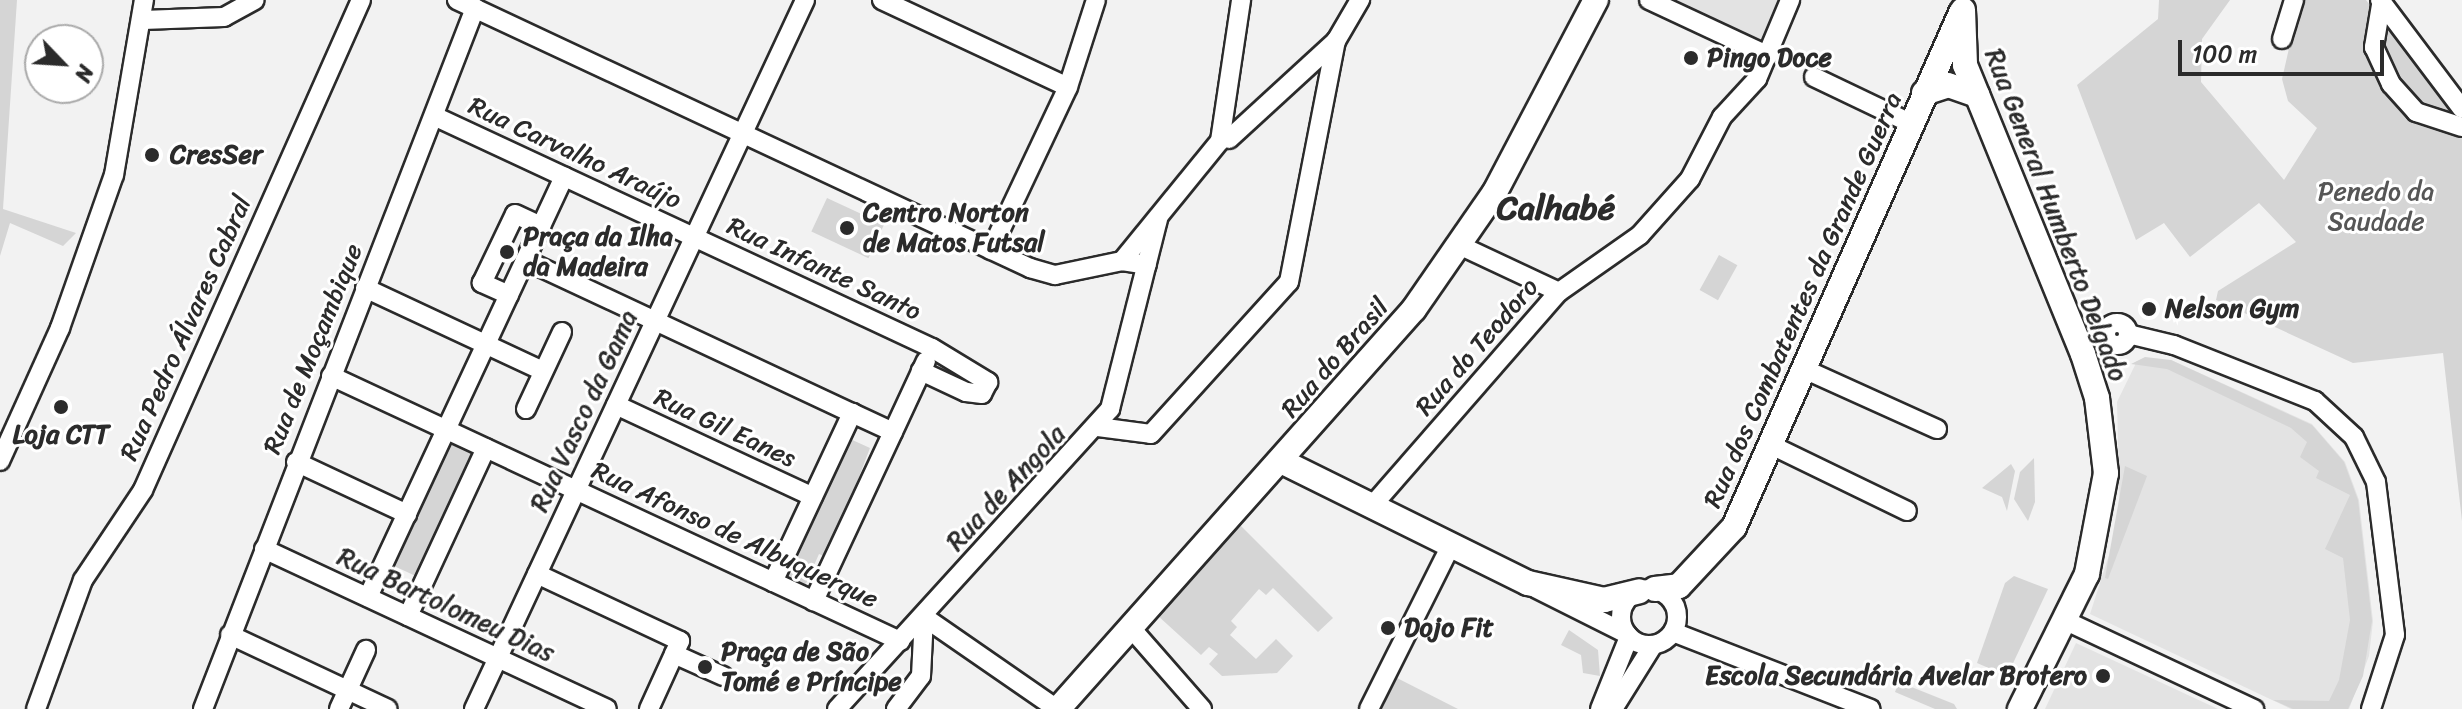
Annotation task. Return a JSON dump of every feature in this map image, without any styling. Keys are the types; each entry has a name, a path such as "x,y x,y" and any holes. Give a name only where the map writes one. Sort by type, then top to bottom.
{"main road":[{"name":"Rua do Brasil","path":"1058,709 1283,462 1461,246 1549,99 1596,0"},
{"name":"Rua dos Combatentes da Grande Guerra","path":"1283,462 1528,583 1604,600 1679,586 1718,549 1771,445 1924,93 1951,56 1965,5"},
{"name":"Rua General Humberto Delgado","path":"1951,56 1977,95 2083,354 2097,398 2106,473 2087,574 2020,709"},
{"path":"1924,93 1948,85 1977,95"}],"street":[{"path":"0,461 89,254 132,95 144,0"},
{"path":"143,20 224,17 255,0"},
{"name":"Rua Pedro Álvares Cabral","path":"36,709 83,580 143,490 361,0"},
{"path":"457,0 991,250 1055,275 1122,261 1147,265"},
{"name":"Rua Vasco da Gama","path":"474,709 805,0"},
{"path":"882,0 1068,87"},
{"path":"991,250 1068,87 1096,0"},
{"path":"1226,132 1241,0"},
{"path":"1098,427 1151,434 1289,282 1336,41 1360,0"},
{"path":"1649,0 1769,56"},
{"name":"Rua do Teodoro","path":"1372,506 1559,292 1650,224 1690,179 1722,117 1769,56 1790,0"},
{"path":"2282,39 2294,0"},
{"path":"2380,3 2462,109"},
{"path":"2380,3 2374,47 2391,84 2416,112 2462,127"},
{"name":"Rua de Moçambique","path":"203,709 296,462 475,8"},
{"path":"1122,261 1207,161 1226,132 1336,41"},
{"path":"1814,77 1912,124"},
{"name":"Rua Carvalho Araújo","path":"434,116 694,237"},
{"path":"368,597 564,176"},
{"path":"509,295 482,283 515,214 541,226"},
{"name":"Rua de Angola","path":"837,709 1098,427 1116,392 1158,219"},
{"name":"Rua Infante Santo","path":"694,237 932,348 988,382 982,394 966,392 921,371"},
{"path":"1461,246 1559,292"},
{"path":"525,260 893,432"},
{"path":"365,288 543,371"},
{"path":"526,409 562,332"},
{"path":"2083,354 2108,341 2119,345 2128,334 2301,396 2344,424 2376,482 2395,635 2371,709"},
{"path":"814,601 932,348"},
{"path":"1804,369 1937,429"},
{"name":"Rua Afonso de Albuquerque","path":"331,376 900,641"},
{"name":"Rua Gil Eanes","path":"616,405 813,497"},
{"path":"773,582 852,413"},
{"path":"1771,445 1907,511"},
{"path":"408,616 486,448"},
{"path":"296,462 407,514"},
{"path":"1369,709 1451,545"},
{"name":"Rua Bartolomeu Dias","path":"264,549 602,708"},
{"path":"537,574 677,647 723,676"},
{"name":"Rua dos Combatentes da Grande Guerra","path":"1528,583 1628,636"},
{"path":"1600,709 1628,636 1622,609 1647,590 1676,608 1673,632 1653,645 1613,709"},
{"path":"924,617 1058,709"},
{"path":"896,709 921,676 924,617"},
{"path":"2066,621 2254,709"},
{"path":"1131,628 1202,709"},
{"path":"1673,632 1871,709"},
{"path":"230,635 388,709"},
{"path":"1628,636 1653,645"},
{"path":"649,709 677,647"},
{"path":"339,709 366,650"}],"shaded area":[{"path":"1670,0 1781,0 1768,40 1759,42"},
{"path":"2171,360 2312,424 2345,462 2359,500 2373,621 2369,656 2349,709 2291,709 2090,614 2120,521 2117,402 2137,361"},
{"name":"Escola Secundária Avelar Brotero","path":"2076,643 2218,709 2045,709"}],"green space":[{"path":"0,0 17,0 3,209 76,233 63,246 10,223 0,256"},
{"name":"Penedo da Saudade","path":"2159,0 2230,0 2202,39 2201,82 2284,180 2317,128 2288,101 2282,79 2300,0 2366,0 2462,123 2462,521 2443,353 2353,363 2216,300 2218,291 2296,242 2259,203 2190,257 2164,223 2136,240 2077,85 2158,19"},
{"name":"Centro Norton de Matos Futsal","path":"827,198 884,225 868,258 811,232"},
{"path":"1719,255 1737,265 1718,300 1700,290"},
{"path":"2145,357 2171,360 2312,425 2344,462 2358,500 2372,621 2363,676 2348,709 2293,709 2273,700 2329,701 2339,680 2350,620 2343,558 2325,549 2350,495 2316,478 2319,471 2300,457 2307,442 2291,428 2167,369 2131,364"},
{"path":"449,437 481,452 422,579 390,564"},
{"path":"848,438 870,448 828,558 819,554 804,588 784,579"},
{"path":"2034,458 2035,502 2028,521 2014,499 2020,472"},
{"path":"2011,464 2015,471 2007,511 2002,497 1982,488"},
{"path":"2125,466 2147,476 2108,579 2105,578"},
{"path":"1240,525 1333,618 1318,632 1273,588 1266,595 1259,589 1231,621 1237,627 1230,635 1256,659 1276,639 1293,656 1277,673 1222,676 1209,664 1218,654 1209,647 1201,655 1157,615"},
{"path":"2014,576 2048,589 2007,676 1977,663 2005,583"},
{"path":"1569,630 1598,650 1600,676 1583,673 1581,655 1561,645"},
{"path":"1397,678 1458,709 1381,709"},
{"path":"1899,682 1954,704 1957,709 1935,709 1895,692"}],"place":[{"name":"Pingo Doce","path":"1691,58"},
{"name":"CresSer","path":"152,155"},
{"name":"Centro Norton de Matos Futsal","path":"847,228"},
{"name":"Praça da Ilha da Madeira","path":"507,252"},
{"name":"Nelson Gym","path":"2149,309"},
{"name":"Loja CTT","path":"61,407"},
{"name":"Dojo Fit","path":"1388,628"},
{"name":"Praça de São Tomé e Príncipe","path":"705,667"},
{"name":"Escola Secundária Avelar Brotero","path":"2103,676"}],"district":[{"name":"Calhabé","path":"1556,209"}]}
